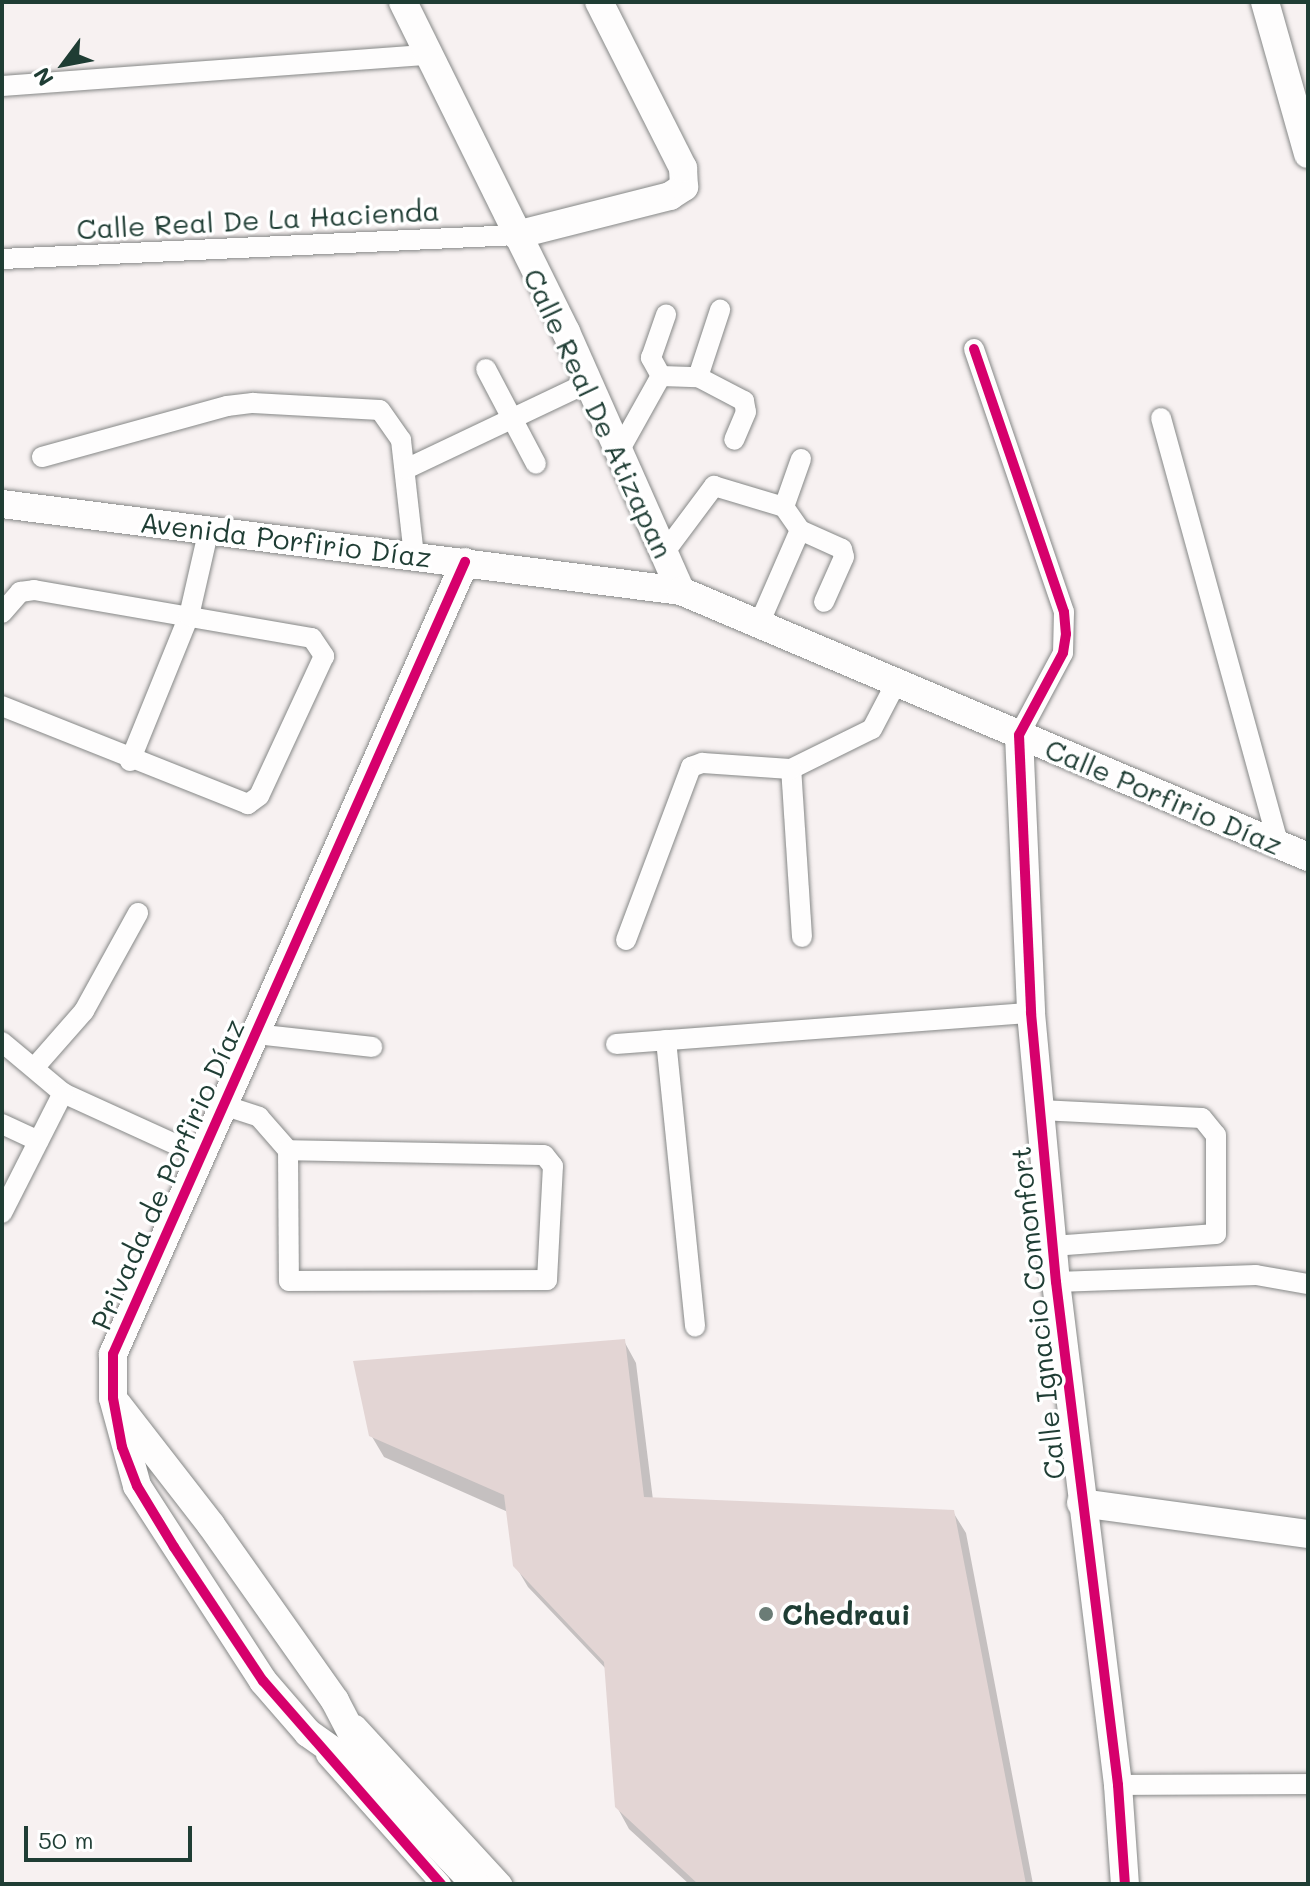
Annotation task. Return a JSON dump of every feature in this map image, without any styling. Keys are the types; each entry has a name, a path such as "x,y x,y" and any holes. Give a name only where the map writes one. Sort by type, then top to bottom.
{"street":[{"name":"Calle Real De Atizapan","path":"403,2 589,382 681,591"},
{"path":"516,235 670,196 684,187 683,168 599,2"},
{"path":"1265,2 1308,154"},
{"path":"2,86 428,55"},
{"name":"Calle Real De La Hacienda","path":"2,259 516,235"},
{"path":"698,377 720,310"},
{"path":"661,376 651,358 666,315"},
{"path":"974,349 1064,612 1063,653 1019,735"},
{"path":"486,369 536,464"},
{"path":"661,376 698,377 744,401 746,412 734,440"},
{"path":"619,451 661,376"},
{"path":"406,469 513,421 589,382"},
{"path":"42,457 253,403 380,410 401,440 414,555"},
{"path":"1161,418 1278,844"},
{"path":"784,507 801,459"},
{"path":"664,553 714,486 784,507 800,530 842,549 844,557 824,602"},
{"name":"Avenida Porfirio Díaz","path":"2,504 681,591 1019,735"},
{"path":"130,761 189,616 209,529"},
{"path":"759,624 800,530"},
{"name":"Privada de Porfirio Díaz","path":"441,1884 263,1681 174,1547 137,1486 113,1398 113,1354 465,562"},
{"path":"2,613 20,592 34,590 312,638 324,656 259,796 248,804 130,761 2,706"},
{"path":"626,940 691,767 702,763 791,769 872,729 896,683"},
{"name":"Calle Porfirio Díaz","path":"1019,735 1308,857"},
{"name":"Calle Ignacio Comonfort","path":"1019,735 1031,1013 1052,1246 1081,1503 1118,1785 1125,1884"},
{"path":"791,769 802,937"},
{"path":"34,1068 84,1011 138,913"},
{"path":"616,1044 1031,1013"},
{"path":"255,1034 372,1047"},
{"path":"666,1040 695,1327"},
{"path":"2,1042 63,1093 201,1156"},
{"path":"2,1213 63,1093"},
{"path":"223,1105 259,1117 288,1150 289,1281 547,1280 553,1166 544,1155 288,1150"},
{"path":"1040,1110 1202,1118 1216,1135 1216,1234 1052,1246"},
{"path":"2,1124 38,1141"},
{"path":"1056,1282 1256,1275 1308,1284"},
{"path":"113,1398 211,1525 335,1701 502,1884"},
{"path":"1081,1503 1308,1534"},
{"path":"174,1547 184,1523 211,1525"},
{"path":"335,1701 349,1750 475,1884"},
{"path":"308,1733 349,1750"},
{"path":"1118,1785 1308,1784"}],"building":[{"name":"Chedraui","path":"625,1339 644,1497 954,1510 1026,1884 698,1884 615,1807 604,1662 513,1566 504,1495 369,1436 353,1361"}],"cycle path":[{"path":"974,349 1064,612 1066,634 1063,653 1019,735 1031,1013 1056,1282 1118,1785 1125,1884"},
{"path":"441,1884 263,1681 174,1547 137,1486 122,1447 113,1398 113,1354 465,562"}],"place":[{"name":"Chedraui","path":"766,1614"}]}
